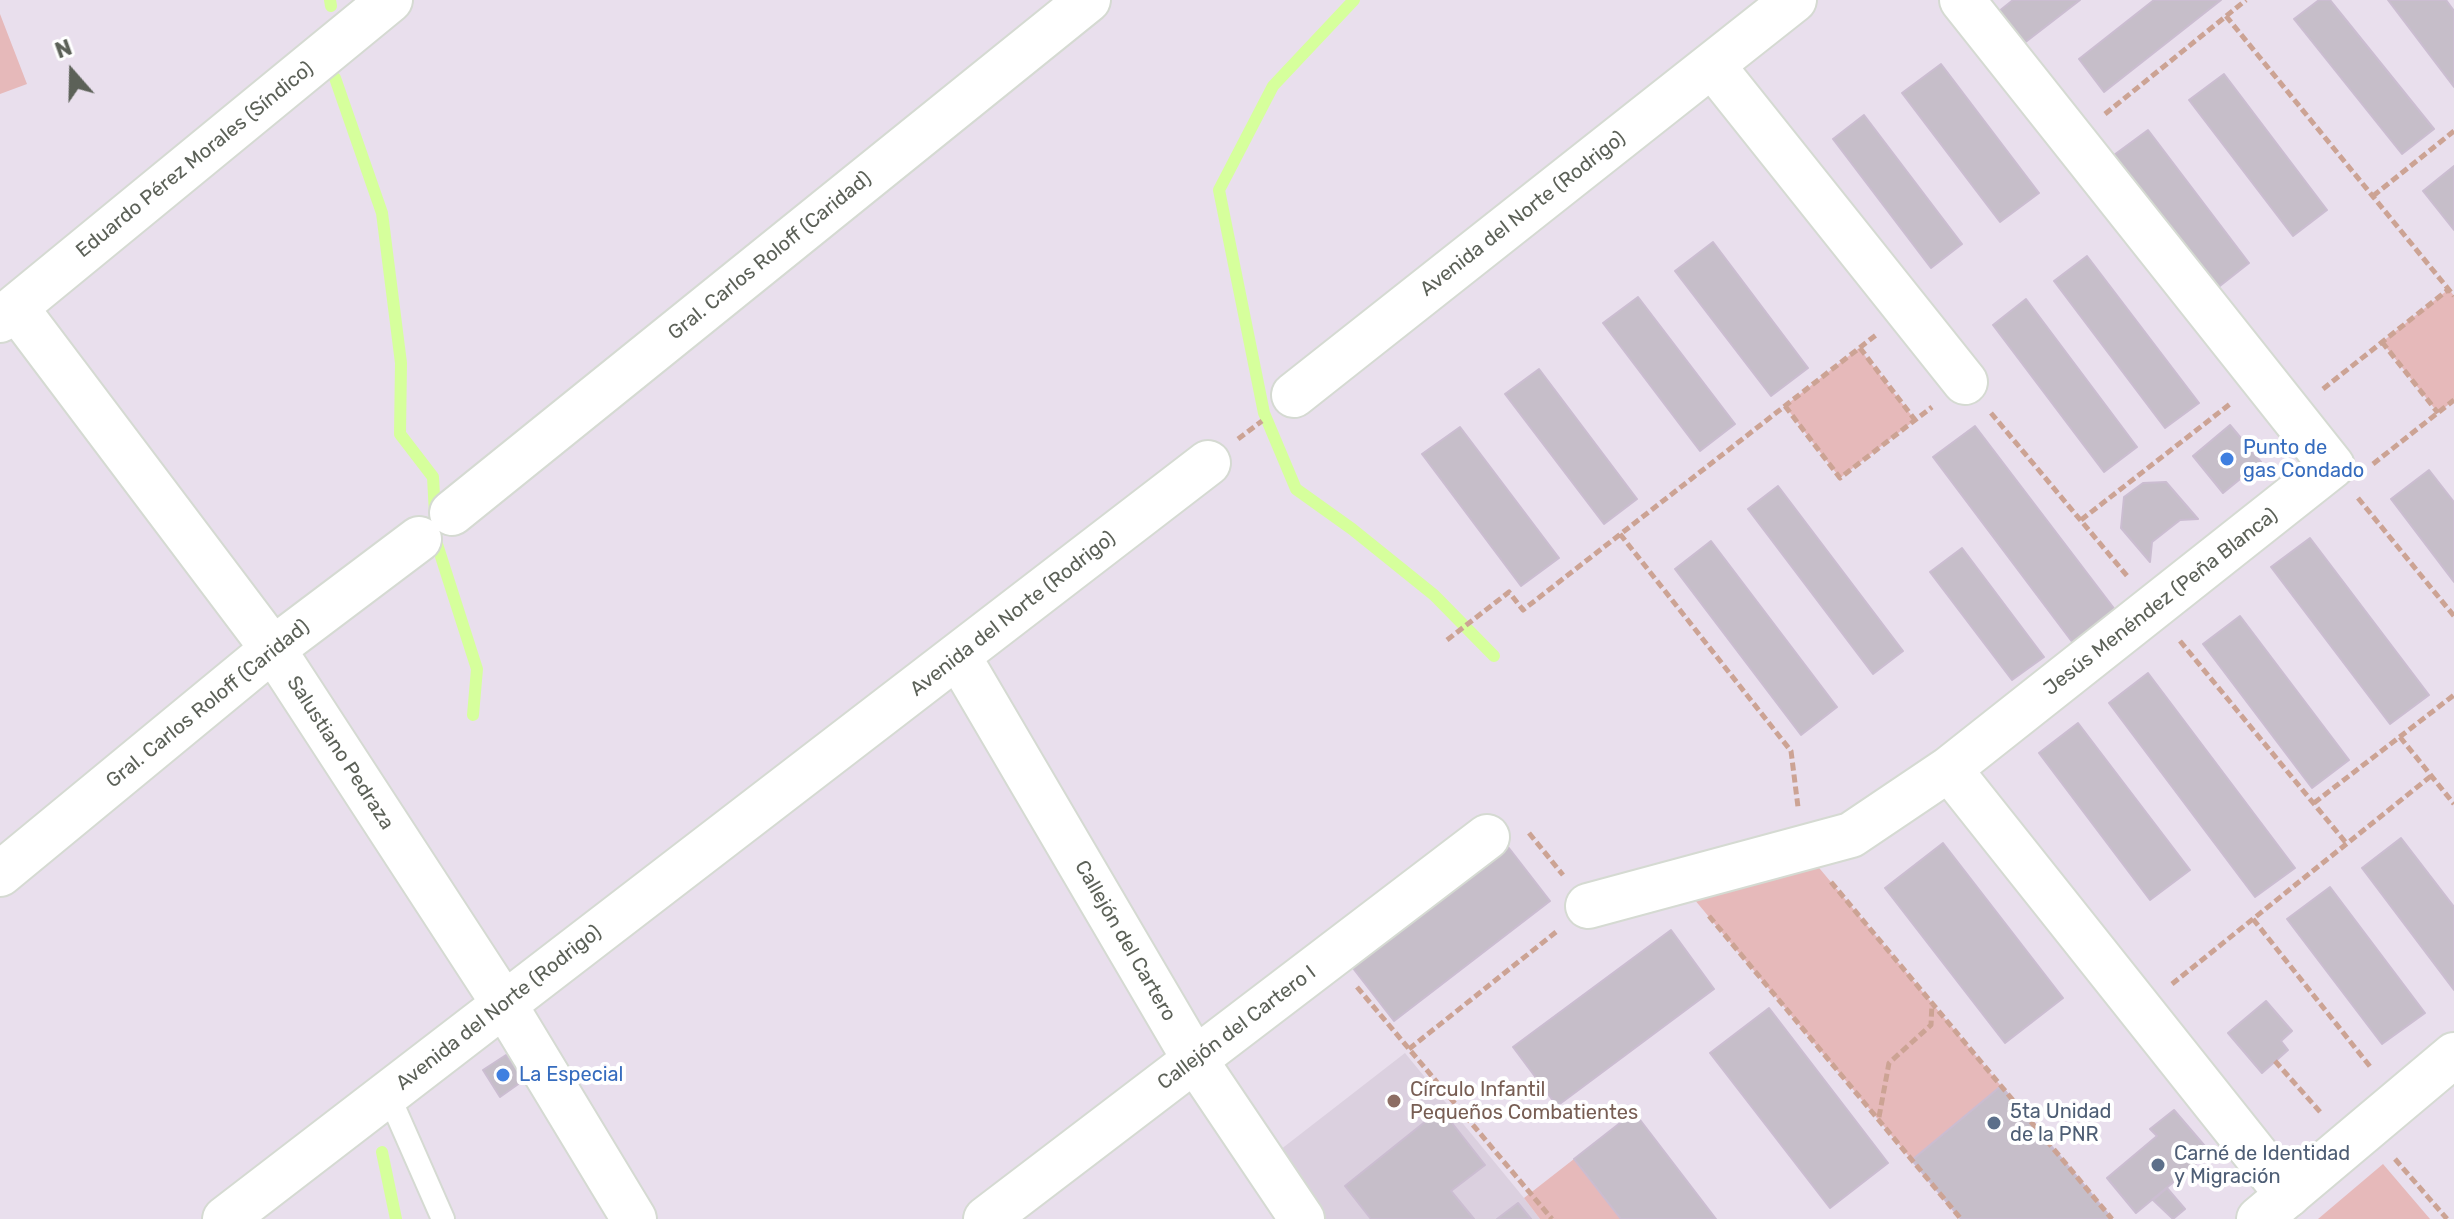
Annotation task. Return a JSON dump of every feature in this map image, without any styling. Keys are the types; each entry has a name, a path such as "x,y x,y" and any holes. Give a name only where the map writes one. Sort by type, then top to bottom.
{"street":[{"name":"Eduardo Pérez Morales (Síndico)","path":"8,314 390,0"},
{"name":"Gral. Carlos Roloff (Caridad)","path":"0,874 273,649 436,526 1088,0"},
{"name":"Avenida del Norte (Rodrigo)","path":"1294,395 1794,0"},
{"path":"1962,0 2340,476"},
{"path":"1712,65 1965,382"},
{"name":"Salustiano Pedraza","path":"8,314 273,649 504,1004 634,1219"},
{"name":"Avenida del Norte (Rodrigo)","path":"225,1219 1208,463"},
{"name":"Jesús Menéndez (Peña Blanca)","path":"1588,906 1851,835 1949,769 2153,608 2340,476"},
{"name":"Callejón del Cartero","path":"958,656 1195,1060 1302,1219"},
{"path":"1949,769 2140,1009 2274,1207 2454,1055"},
{"name":"Callejón del Cartero I","path":"986,1219 1487,837"}],"lane":[{"path":"388,1094 443,1219"}],"path":[{"path":"2073,140 2246,0"},
{"path":"2226,16 2454,296"},
{"path":"2373,196 2454,131"},
{"path":"2290,414 2449,289"},
{"path":"1447,640 1509,592 1523,610 1908,310"},
{"path":"2382,342 2438,413"},
{"path":"1859,348 1915,420"},
{"path":"2081,520 2262,379"},
{"path":"1785,406 1840,478 1965,382 2347,844"},
{"path":"1208,463 1294,395"},
{"path":"2454,400 2340,476 2454,616"},
{"path":"1620,534 1791,751 1802,848 2112,1219"},
{"path":"2314,803 2454,695"},
{"path":"2400,737 2454,804"},
{"path":"2140,1009 2431,776"},
{"path":"1409,1049 1588,906 1515,815 1487,837"},
{"path":"1681,881 1961,1219"},
{"path":"2253,919 2371,1125 2447,1219"},
{"path":"1331,956 1552,1219"},
{"path":"1878,1118 1889,1063 1931,1025 1932,1003"},
{"path":"2275,1061 2371,1125"}],"shaded area":[{"path":"0,14 27,84 0,94"},
{"path":"2449,289 2454,296 2454,400 2438,413 2382,342"},
{"path":"1859,348 1915,420 1840,478 1785,406"},
{"path":"1815,863 2001,1086 1912,1160 1694,899"},
{"name":"Círculo Infantil Pequeños Combatientes","path":"1405,1053 1540,1219 1326,1219 1280,1150"},
{"path":"1574,1159 1621,1219 1540,1219 1524,1198"},
{"path":"2383,1164 2430,1219 2318,1219"}],"building":[{"path":"2013,0 2080,0 2023,44 1998,12"},
{"path":"2154,0 2221,0 2104,92 2079,59"},
{"path":"2319,0 2330,0 2434,129 2402,154 2294,19"},
{"path":"2388,0 2446,0 2454,11 2454,87"},
{"path":"1941,64 2039,193 2000,222 1902,93"},
{"path":"2224,74 2327,210 2293,236 2189,100"},
{"path":"1864,115 1962,244 1931,268 1833,139"},
{"path":"2148,130 2249,263 2216,289 2114,155"},
{"path":"2454,166 2454,230 2423,191"},
{"path":"1713,242 1808,368 1771,396 1675,271"},
{"path":"2087,256 2199,403 2165,428 2054,281"},
{"path":"1638,297 1735,424 1700,451 1603,323"},
{"path":"2026,299 2137,447 2104,472 1993,325"},
{"path":"1539,369 1637,499 1604,524 1505,394"},
{"name":"Punto de gas Condado","path":"2230,425 2261,462 2223,493 2193,456"},
{"path":"1975,426 2119,615 2076,647 1933,457"},
{"path":"1460,427 1559,558 1521,586 1422,454"},
{"path":"2429,470 2454,502 2454,582 2391,499"},
{"path":"2166,482 2198,519 2180,520 2152,542 2150,562 2121,528 2124,497 2143,483"},
{"path":"1778,486 1903,651 1873,674 1748,509"},
{"path":"2310,538 2429,695 2390,724 2271,567"},
{"path":"1711,541 1837,707 1801,735 1675,569"},
{"path":"1962,548 2044,657 2012,680 1930,572"},
{"path":"2240,616 2349,760 2312,788 2203,644"},
{"path":"2148,673 2295,868 2255,897 2109,703"},
{"path":"2078,723 2190,870 2150,900 2039,753"},
{"path":"2401,838 2454,907 2454,990 2362,868"},
{"path":"1505,843 1550,901 1394,1021 1349,963"},
{"path":"1943,843 2063,998 2005,1043 1885,888"},
{"path":"2330,887 2425,1013 2382,1044 2287,919"},
{"path":"1671,930 1714,989 1557,1106 1513,1047"},
{"path":"2266,1001 2292,1031 2281,1041 2288,1050 2262,1073 2228,1033"},
{"path":"1769,1008 1888,1163 1830,1208 1710,1053"},
{"name":"La Especial","path":"506,1055 524,1080 500,1097 483,1070"},
{"name":"5ta Unidad de la PNR","path":"2001,1086 2112,1219 1961,1219 1912,1160"},
{"path":"1441,1109 1485,1165 1451,1191 1474,1219 1371,1219 1345,1186"},
{"name":"Carné de Identidad y Migración","path":"2174,1110 2210,1152 2136,1213 2107,1178 2157,1136 2150,1129"},
{"path":"1634,1112 1716,1219 1621,1219 1574,1159"},
{"path":"2167,1188 2185,1209 2173,1219 2153,1200"},
{"path":"1518,1203 1531,1219 1497,1219"}],"waterway":[{"path":"330,0 331,6"},
{"path":"1354,0 1273,86 1219,190 1264,413 1296,489 1434,595 1494,656"},
{"path":"335,78 382,213 401,363 400,434 433,477 435,514"},
{"path":"436,533 477,669 473,715"},
{"path":"382,1152 396,1219"}],"place":[{"name":"Punto de gas Condado","path":"2227,459"},
{"name":"La Especial","path":"503,1075"},
{"name":"Círculo Infantil Pequeños Combatientes","path":"1394,1101"},
{"name":"5ta Unidad de la PNR","path":"1994,1123"},
{"name":"Carné de Identidad y Migración","path":"2158,1165"}]}
